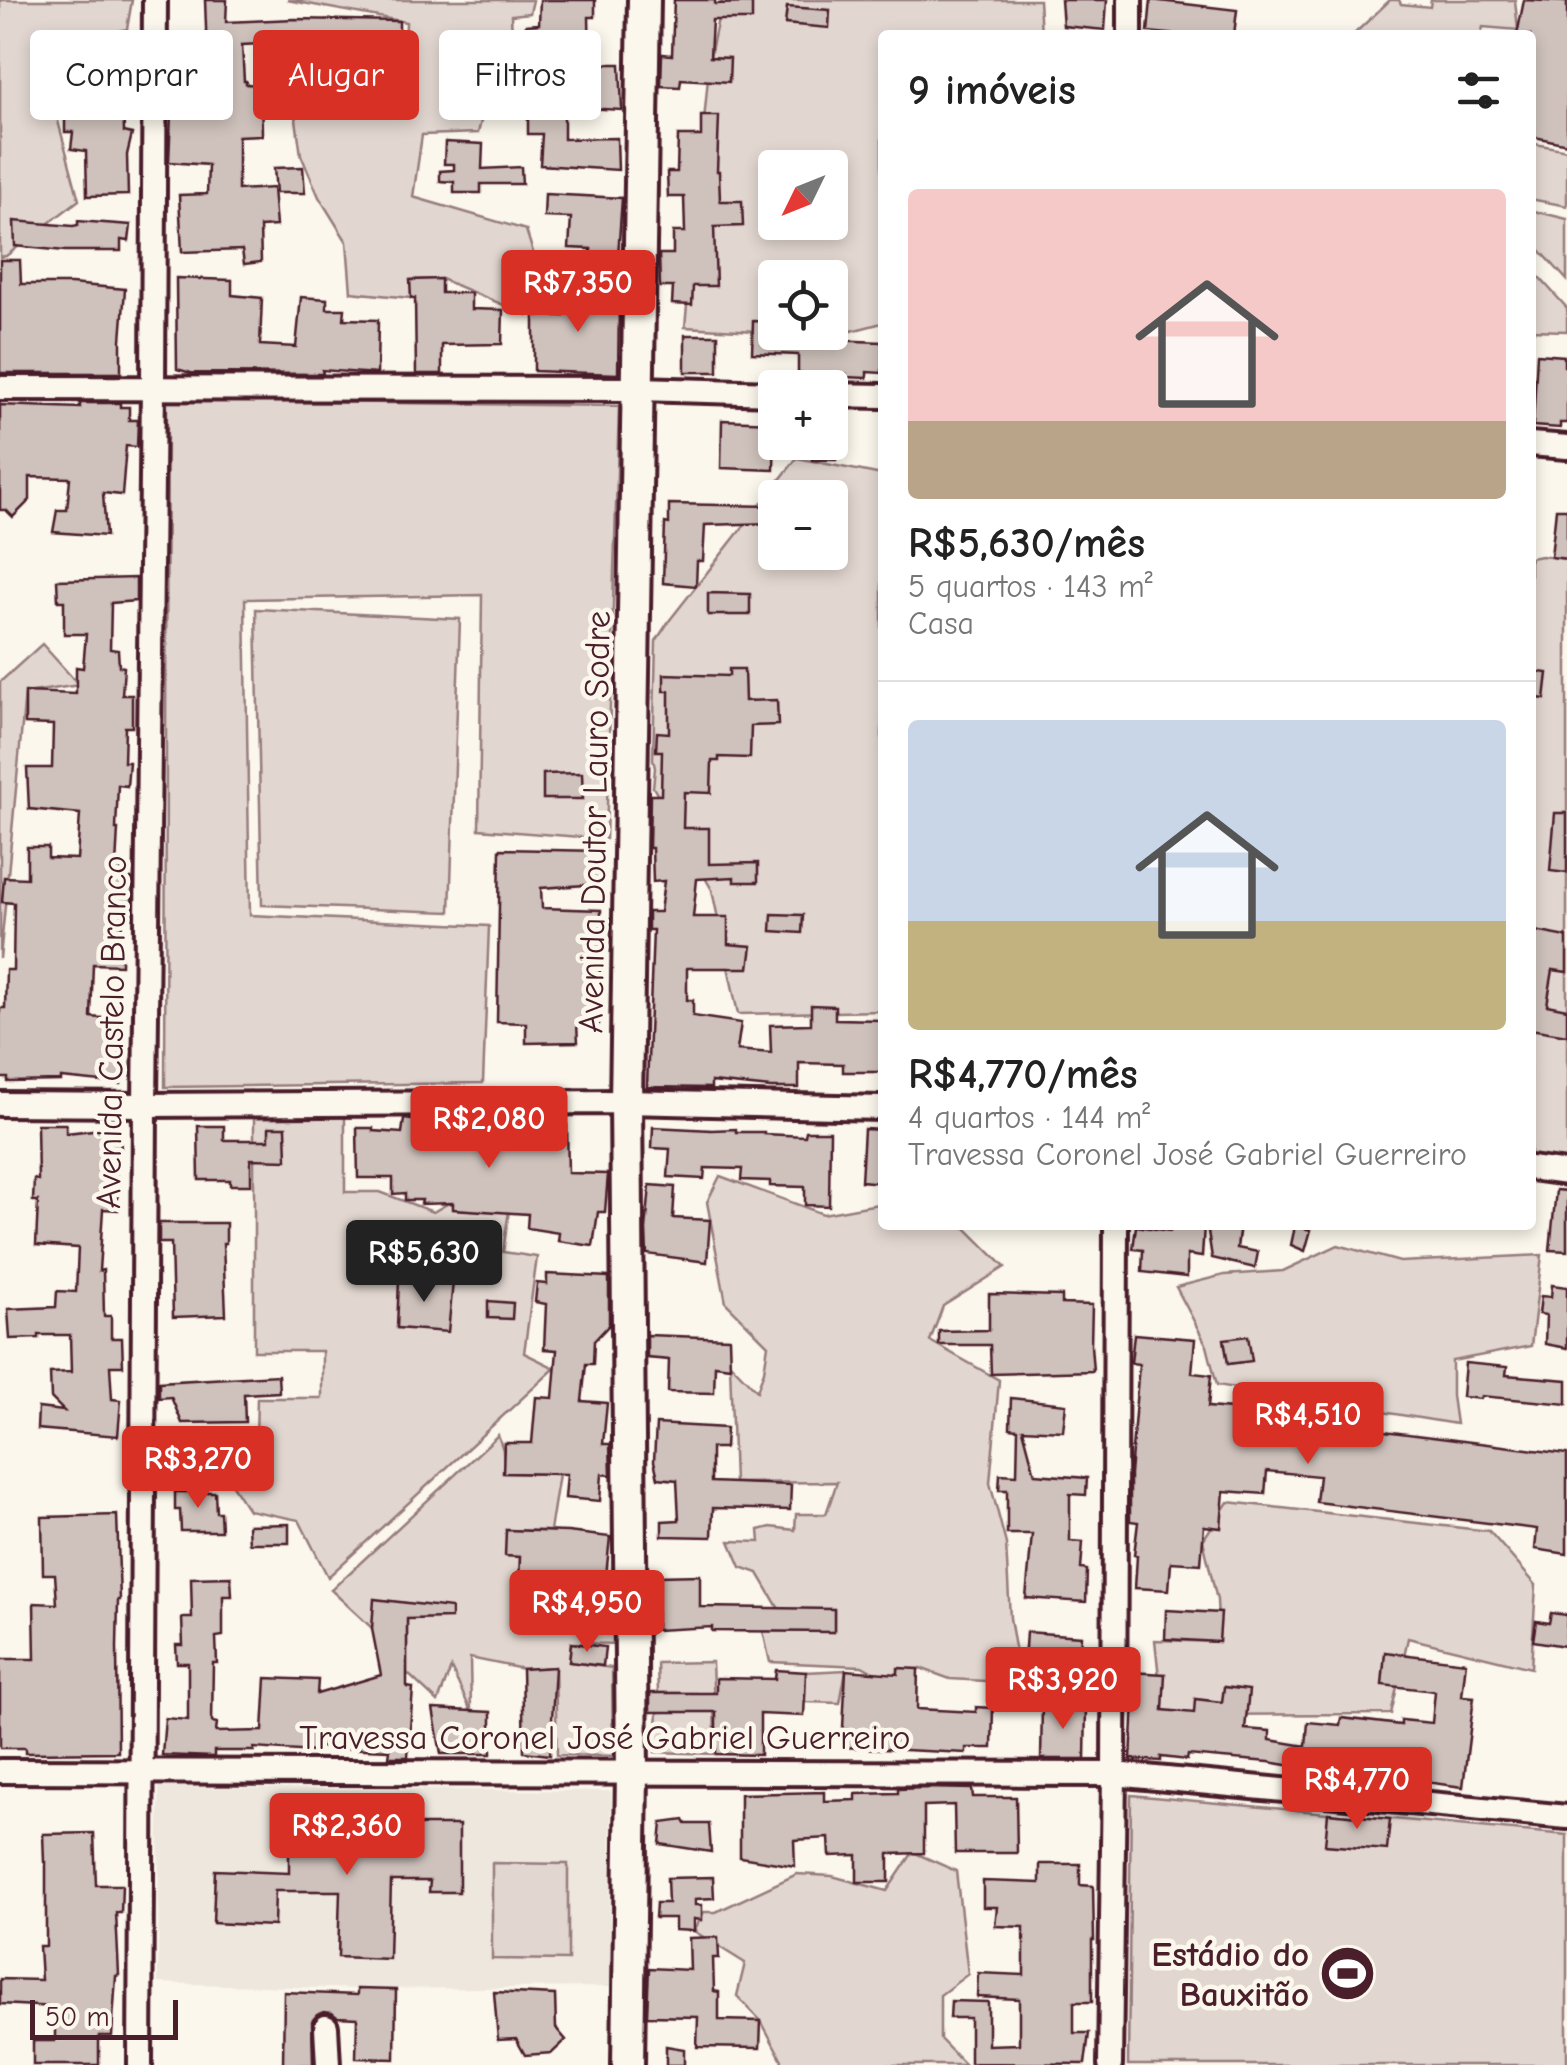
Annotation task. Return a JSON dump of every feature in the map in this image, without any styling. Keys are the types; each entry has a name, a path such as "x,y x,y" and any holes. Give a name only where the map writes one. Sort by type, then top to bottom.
{"street":[{"name":"Avenida Castelo Branco","path":"140,2065 155,0"},
{"name":"Avenida Doutor Lauro Sodre","path":"628,2065 632,1772 626,1102 644,0"},
{"path":"1130,0 1130,30"},
{"path":"0,388 758,392"},
{"path":"848,395 878,396"},
{"path":"1536,444 1567,447"},
{"path":"0,1104 626,1102 878,1108"},
{"path":"1536,1169 1567,1173"},
{"path":"1110,2065 1116,1230"},
{"name":"Travessa Coronel José Gabriel Guerreiro","path":"0,1770 1114,1774 1567,1816"},
{"path":"326,2027 328,2065"}],"shaded area":[{"path":"0,0 132,0 127,29 30,30 30,120 58,120 79,200 0,257"},
{"path":"287,0 533,0 530,13 511,15 512,30 439,30 439,120 481,120 478,133 422,135 413,197 526,230 549,303 528,315 441,279 411,280 411,298 351,292 347,242 319,197 301,155 296,120 419,120 419,30 406,30 406,22"},
{"path":"722,0 1039,0 1041,30 878,30 878,324 848,332 848,260 758,260 758,331 685,327 710,56"},
{"path":"1390,0 1430,7 1431,0 1515,0 1518,30 1483,27 1358,30"},
{"path":"1536,144 1567,150 1567,206 1536,200"},
{"path":"1536,211 1567,219 1567,280 1536,246"},
{"path":"1536,274 1567,308 1567,331 1536,330"},
{"path":"167,400 619,406 606,839 479,829 482,595 245,599 250,915 489,926 483,1083 165,1087"},
{"path":"795,460 878,474 878,1011 738,1014 712,890 653,787 656,641 758,508 758,570 848,570 848,480 780,480"},
{"path":"1536,557 1567,559 1567,1161 1536,1155"},
{"path":"256,609 460,619 450,912 262,905"},
{"path":"42,644 79,685 25,693 0,959 0,682"},
{"path":"254,1113 345,1113 345,1192 380,1192 433,1212 480,1185 512,1189 503,1252 537,1257 524,1353 555,1368 328,1577 299,1520 248,1510 202,1439 256,1439 257,1398 322,1398 322,1351 254,1351"},
{"path":"720,1176 823,1214 878,1204 878,1230 968,1230 1005,1267 943,1306 930,1341 999,1380 990,1483 1006,1544 1010,1618 1021,1683 950,1679 920,1668 895,1693 862,1666 770,1662 763,1631 834,1632 834,1610 779,1609 758,1573 741,1567 730,1541 760,1542 759,1530 795,1530 796,1514 826,1514 837,1482 734,1483 730,1363 757,1391 768,1345 726,1303 707,1202"},
{"path":"1338,1245 1400,1262 1542,1255 1531,1346 1452,1361 1456,1424 1217,1385 1207,1346 1176,1287 1224,1275 1283,1271"},
{"path":"498,1435 504,1473 559,1474 550,1531 506,1530 520,1556 519,1586 527,1595 528,1617 616,1620 623,1644 571,1643 569,1662 612,1668 613,1756 557,1755 555,1667 523,1669 470,1658 471,1711 451,1668 438,1702 407,1673 407,1619 423,1605 373,1629 331,1590"},
{"path":"1228,1502 1489,1531 1536,1585 1531,1668 1408,1638 1391,1714 1163,1715 1155,1640 1219,1642 1217,1600 1203,1540"},
{"path":"712,1662 716,1754 655,1752 658,1712 696,1711 696,1693 658,1693 657,1663"},
{"path":"846,1670 840,1703 805,1702 806,1672"},
{"path":"159,1787 611,1791 610,1987 357,1989 158,1983"},
{"name":"Estádio do Bauxitão","path":"1131,1795 1567,1835 1567,2065 1128,2065"},
{"path":"913,1852 956,1871 968,1974 940,1995 940,2039 965,2065 780,2065 782,2060 761,2021 737,1996 745,1963 694,1931 704,1912 716,1912 797,1874 832,1876 887,1891"},
{"path":"492,1863 568,1864 568,1960 492,1959"}],"building":[{"path":"205,0 227,0 226,22 399,21 399,30 253,30 253,44 242,45 244,81 253,84 253,120 262,120 262,135 238,136 238,190 273,188 276,226 260,227 261,262 244,264 242,250 182,252 179,195 207,194 208,165 169,162 171,120 233,120 233,30 206,30"},
{"path":"540,0 595,0 595,17 589,17 589,30 526,30 526,25 539,24"},
{"path":"674,0 752,3 752,20 712,20 710,57 730,58 729,82 681,79 680,87 661,86 662,54 672,55"},
{"path":"1061,0 1107,0 1105,30 1063,26"},
{"path":"1151,0 1237,10 1235,30 1148,30"},
{"path":"1524,0 1567,2 1567,144 1536,137 1536,30 1518,30"},
{"path":"787,7 830,10 829,28 785,24"},
{"path":"601,64 620,64 622,110 601,109"},
{"path":"701,116 719,116 720,201 742,201 743,226 714,227 716,286 693,286 692,305 672,304 673,287 660,287 659,254 673,254 673,232 685,232 684,197 668,197 667,172 677,172 678,136 701,136"},
{"path":"65,120 124,120 124,132 132,134 127,155 128,195 87,196 86,151 71,149 73,132 65,132"},
{"path":"528,120 564,120 564,139 617,138 618,170 540,165 542,134 528,134"},
{"path":"445,142 483,144 482,169 521,167 522,184 481,184 481,193 454,193 454,182 440,181 440,171 454,170 454,164 444,164"},
{"path":"303,167 305,193 276,193 274,168"},
{"path":"545,194 622,198 618,256 621,275 591,275 591,249 569,248 571,218 544,217"},
{"path":"14,221 131,225 129,241 121,240 121,251 65,251 15,246"},
{"path":"0,260 20,260 21,284 125,289 121,373 0,373"},
{"path":"176,278 232,280 232,295 262,298 260,345 296,347 301,297 327,299 327,309 345,309 344,319 378,320 377,374 322,370 323,374 191,373 177,369"},
{"path":"441,279 441,293 471,293 471,309 503,310 502,344 442,345 442,374 416,374 415,298 411,298 410,280"},
{"path":"565,283 596,283 596,304 619,306 618,374 534,371 534,315 564,316"},
{"path":"753,321 758,321 758,350 848,350 848,341 878,342 878,373 867,372 867,378 848,377 848,370 798,370 798,355 752,353"},
{"path":"685,335 718,335 718,372 685,372"},
{"path":"1537,354 1564,356 1567,423 1560,423 1560,428 1536,426"},
{"path":"80,403 120,403 120,407 129,407 129,420 138,420 137,447 126,446 122,495 103,493 106,536 53,532 57,510 67,510 70,478 30,477 30,500 13,517 0,510 0,405 80,408"},
{"path":"722,420 758,421 758,460 774,460 774,470 721,468"},
{"path":"669,504 758,506 758,523 705,525 703,561 697,561 696,586 663,583 665,523 669,524"},
{"path":"1556,509 1567,509 1567,559 1551,557"},
{"path":"136,578 136,601 111,603 110,649 118,650 119,666 124,667 122,695 132,695 132,727 125,727 127,786 118,785 116,866 122,869 122,879 133,879 132,906 122,906 121,965 93,964 91,1017 122,1020 118,1067 122,1067 121,1084 61,1078 8,1082 8,1078 0,1078 0,1008 5,1008 6,970 13,970 14,903 2,902 4,877 27,878 27,847 48,847 48,858 77,859 80,814 29,809 27,768 52,768 53,725 25,724 25,692 76,694 76,667 83,668 86,634 64,634 64,601 58,601 57,580"},
{"path":"708,593 750,594 750,615 708,615"},
{"path":"729,669 744,669 745,701 777,700 778,725 751,726 750,758 719,757 719,761 712,761 711,793 684,792 683,828 709,828 709,864 758,863 758,882 734,882 734,877 697,879 693,917 728,917 728,944 752,946 749,968 687,968 687,1000 693,1000 693,1016 741,1023 737,1050 771,1053 770,1025 811,1024 811,1005 835,1006 835,1019 878,1020 878,1072 843,1072 843,1064 799,1063 799,1088 711,1082 711,1088 647,1087 653,930 648,930 648,912 660,912 664,881 653,882 650,795 661,795 662,751 656,751 657,732 669,733 669,691 664,691 664,674 729,676"},
{"path":"1536,672 1548,673 1545,699 1536,698"},
{"path":"582,773 583,799 543,799 543,774"},
{"path":"1555,813 1567,813 1567,873 1550,871"},
{"path":"500,849 602,851 601,884 541,888 542,908 601,910 599,1024 577,1024 578,1042 526,1043 526,1023 497,1022"},
{"path":"772,914 803,915 802,933 771,931"},
{"path":"1536,931 1567,937 1567,972 1553,970 1547,1005 1567,1009 1567,1035 1536,1030"},
{"path":"492,1118 546,1118 546,1128 567,1125 568,1173 608,1174 605,1212 598,1212 593,1246 558,1241 559,1233 527,1228 528,1214 453,1209 453,1203 421,1204 422,1200 405,1200 405,1193 393,1194 393,1178 358,1178 357,1128 402,1133 404,1119 435,1123 492,1122"},
{"path":"37,1124 66,1124 66,1133 119,1127 121,1149 115,1150 118,1210 103,1209 99,1271 103,1270 104,1316 111,1316 111,1338 122,1338 123,1366 110,1366 112,1399 121,1400 118,1436 37,1429 38,1408 64,1411 51,1398 50,1373 71,1372 70,1335 10,1339 8,1309 56,1307 57,1291 76,1292 78,1248 36,1245 38,1201 33,1201 34,1179 38,1180"},
{"path":"198,1126 224,1126 224,1140 269,1140 269,1127 286,1127 287,1160 251,1159 251,1185 199,1180"},
{"path":"653,1127 805,1136 806,1131 830,1131 829,1206 805,1205 805,1187 741,1180 742,1169 705,1168 704,1179 668,1177 670,1149 652,1148"},
{"path":"864,1129 878,1130 878,1183 861,1181"},
{"path":"650,1185 675,1187 673,1218 710,1220 707,1262 647,1254"},
{"path":"1556,1190 1567,1191 1567,1251 1550,1250"},
{"path":"159,1223 226,1223 226,1315 173,1317 171,1243 159,1243"},
{"path":"1135,1230 1204,1230 1202,1257 1187,1255 1187,1277 1142,1272 1143,1250 1133,1249"},
{"path":"1208,1230 1239,1230 1237,1248 1258,1252 1255,1268 1212,1258"},
{"path":"1294,1230 1311,1230 1305,1251 1291,1245"},
{"path":"547,1274 609,1277 609,1325 594,1341 593,1364 586,1364 582,1401 607,1403 603,1444 610,1444 611,1475 602,1474 600,1501 565,1498 567,1474 503,1473 504,1443 532,1443 536,1397 553,1398 557,1350 544,1349 546,1304 535,1302 537,1283 547,1284"},
{"path":"399,1280 453,1282 448,1332 397,1328"},
{"path":"1552,1285 1567,1287 1567,1348 1545,1344 1546,1315 1539,1314 1541,1296 1551,1297"},
{"path":"989,1294 1062,1296 1062,1304 1092,1305 1093,1371 991,1374 990,1345 939,1345 939,1331 989,1330"},
{"path":"488,1301 513,1303 512,1319 488,1318"},
{"path":"1134,1334 1195,1339 1192,1373 1211,1375 1208,1407 1320,1416 1320,1423 1567,1454 1567,1554 1535,1549 1537,1529 1316,1502 1319,1476 1267,1471 1265,1494 1224,1491 1221,1528 1204,1526 1201,1564 1171,1562 1169,1590 1135,1588 1138,1522 1130,1521 1130,1475 1139,1364 1131,1363"},
{"path":"647,1335 729,1338 730,1367 715,1365 714,1393 668,1392 669,1360 647,1358"},
{"path":"1248,1336 1252,1361 1228,1364 1224,1339"},
{"path":"1465,1363 1507,1367 1506,1375 1567,1380 1567,1404 1462,1397"},
{"path":"278,1375 279,1392 244,1394 245,1422 182,1423 171,1397 159,1398 159,1382"},
{"path":"1011,1398 1066,1404 1063,1431 1023,1429 1035,1474 1087,1478 1086,1495 1070,1494 1070,1541 1083,1542 1081,1569 1087,1570 1086,1602 1026,1598 1032,1534 1007,1534 1007,1490 999,1490 1000,1474 1017,1475 1018,1429 1010,1428"},
{"path":"656,1424 726,1428 725,1448 711,1448 711,1482 791,1485 790,1510 713,1508 712,1537 662,1536 662,1521 679,1520 677,1480 658,1478 654,1461"},
{"path":"175,1492 215,1492 221,1531 181,1531"},
{"path":"117,1515 118,1752 25,1753 25,1748 0,1748 0,1659 35,1659 34,1603 57,1604 55,1574 43,1574 42,1517"},
{"path":"289,1524 289,1543 249,1543 248,1525"},
{"path":"506,1530 610,1537 606,1576 611,1576 611,1591 574,1589 574,1618 527,1617 527,1587 519,1586 520,1557 505,1556"},
{"path":"700,1575 700,1607 834,1609 834,1632 712,1631 712,1627 656,1630 657,1576"},
{"path":"231,1577 232,1596 223,1596 223,1636 216,1637 217,1663 213,1663 212,1722 217,1723 216,1732 263,1731 266,1678 318,1680 317,1694 381,1675 372,1629 374,1599 451,1608 451,1618 407,1619 407,1687 413,1688 408,1757 389,1757 390,1750 314,1747 314,1752 254,1748 214,1751 214,1757 162,1755 165,1718 188,1720 188,1663 177,1663 176,1645 183,1645 182,1618 192,1618 191,1578"},
{"path":"1166,1610 1221,1613 1219,1642 1165,1639"},
{"path":"1551,1613 1567,1615 1565,1646 1533,1641 1536,1621 1549,1623"},
{"path":"1026,1632 1081,1636 1079,1666 1024,1662"},
{"path":"571,1643 605,1647 603,1666 569,1662"},
{"path":"1385,1652 1466,1662 1462,1696 1474,1697 1463,1787 1425,1782 1426,1770 1393,1766 1392,1773 1355,1768 1355,1775 1188,1755 1187,1760 1131,1759 1134,1702 1129,1702 1130,1672 1165,1674 1163,1710 1194,1713 1195,1699 1222,1702 1224,1687 1249,1690 1245,1729 1270,1731 1270,1740 1306,1746 1308,1722 1340,1725 1341,1718 1401,1725 1401,1720 1432,1723 1435,1691 1382,1685"},
{"path":"555,1667 550,1755 524,1752 522,1669"},
{"path":"898,1668 918,1669 917,1709 976,1712 976,1707 993,1708 992,1748 966,1748 966,1753 842,1747 846,1670 898,1674"},
{"path":"776,1670 806,1672 804,1716 760,1714 760,1755 716,1754 716,1712 650,1712 650,1693 716,1693 716,1678 775,1679"},
{"path":"1042,1705 1086,1706 1085,1759 1041,1759"},
{"path":"433,1709 491,1712 491,1754 441,1754"},
{"path":"925,1788 972,1789 973,1797 1016,1797 1017,1853 955,1853 954,1805 924,1806 924,1853 889,1854 889,1882 857,1882 857,1855 830,1856 829,1838 794,1840 795,1866 740,1857 740,1794 824,1792 824,1801 856,1800 856,1794"},
{"path":"1328,1813 1390,1819 1387,1850 1325,1845"},
{"path":"684,1820 686,1824 709,1824 711,1852 660,1844 662,1823"},
{"path":"289,1825 459,1825 459,1892 429,1892 430,1881 391,1881 389,1959 338,1957 340,1891 275,1891 274,1926 213,1923 215,1870 289,1873"},
{"path":"94,1833 96,1885 122,1885 121,1913 116,1913 119,1975 112,2036 99,2036 99,2065 33,2065 33,2041 55,2041 55,2007 0,2004 0,1979 41,1980 39,1946 46,1946 43,1834"},
{"path":"1040,1864 1080,1864 1080,1885 1093,1886 1092,2002 1074,2002 1074,2033 1089,2033 1085,2064 970,2063 970,2018 950,2018 951,2001 988,2002 988,2045 1019,2044 1019,1999 977,1997 978,1973 1024,1975 1024,1927 995,1926 997,1907 983,1907 983,1881 1040,1883"},
{"path":"713,1877 714,1898 695,1899 695,1905 702,1905 702,1920 694,1919 694,1931 675,1930 675,1918 655,1918 656,1903 668,1903 667,1878"},
{"path":"718,1937 719,1958 713,1958 719,2020 761,2021 760,2048 697,2047 698,2017 647,2016 649,1968 690,1970 689,1938"},
{"path":"357,1989 396,1990 395,2059 356,2058 357,2018 324,2012 312,2021 313,2065 283,2065 284,1992 357,1995"},
{"path":"494,1992 555,1995 556,2028 566,2040 552,2053 525,2055 516,2039 498,2040"},
{"path":"666,2046 684,2049 684,2065 666,2065"}],"place":[{"name":"Estádio do Bauxitão","path":"1348,1974"}]}
